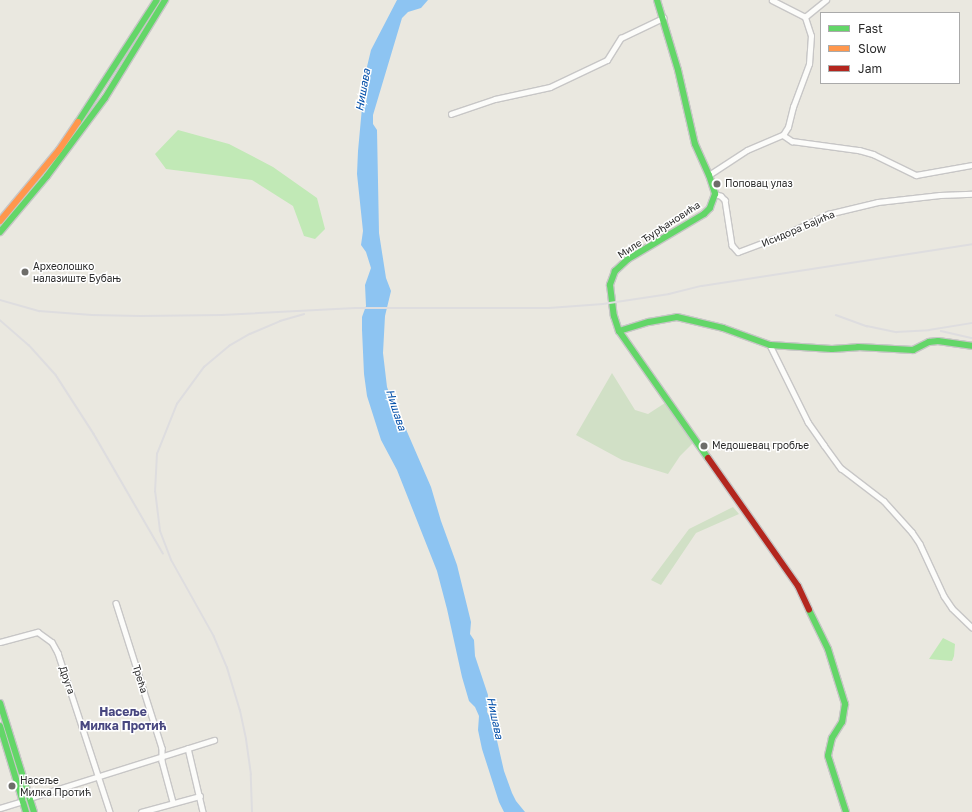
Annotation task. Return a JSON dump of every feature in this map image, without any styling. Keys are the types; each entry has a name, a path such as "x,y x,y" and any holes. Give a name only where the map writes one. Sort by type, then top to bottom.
{"street":[{"path":"0,221 59,150 94,100 157,0"},
{"path":"0,232 47,176 105,98 166,0"},
{"path":"657,0 678,70 695,144 709,175 715,194"},
{"path":"709,175 747,150 783,135 788,127 793,107 809,64 811,36 805,17 772,0"},
{"path":"805,17 826,0"},
{"path":"451,114 495,99 550,86 607,60 621,38 663,18"},
{"path":"783,135 792,141 859,150 872,154 916,175 972,165"},
{"name":"Исидора Бајића","path":"715,194 722,197 726,203 732,245 738,252 786,234 828,214 878,202 940,195 972,194"},
{"name":"Миле Ђурђановића","path":"715,194 710,208 704,214 628,259 615,271 610,285 614,316 620,331 696,443 743,506 802,595 828,649 844,697 845,710 842,722 830,743 829,762 846,812"},
{"path":"620,331 649,322 677,317 723,328 770,345 832,349 858,347 910,350 938,340 972,346"},
{"path":"770,345 808,422 820,440 841,468 884,500 912,532 920,544 944,596 952,608 972,627"},
{"name":"Трећа","path":"116,603 162,755 162,761 173,802"},
{"name":"Друга","path":"0,644 38,632 52,642 58,653 110,812"},
{"path":"0,703 34,812"},
{"path":"0,726 26,812"},
{"path":"30,798 162,755 214,740"},
{"path":"188,748 203,812"},
{"path":"141,812 173,802 200,796"},
{"path":"0,808 23,801"}],"green space":[{"path":"178,130 229,144 273,167 317,198 325,229 315,239 304,236 293,206 252,180 166,169 155,154"},
{"path":"612,373 635,410 648,414 665,403 693,443 680,456 668,474 622,460 576,435"},
{"path":"733,507 739,514 696,533 661,585 651,580 689,529"},
{"path":"943,638 955,644 952,661 929,659"}],"water":[{"path":"397,0 428,0 421,8 408,12 402,18 373,115 373,124 377,130 379,233 386,278 391,291 385,316 383,353 387,387 397,414 405,427 431,487 441,521 457,565 471,622 470,634 474,640 475,656 488,695 487,712 493,723 504,771 512,793 516,801 525,812 504,812 499,802 482,749 478,730 479,716 475,707 469,701 462,677 437,571 397,470 381,440 367,396 364,374 362,317 366,306 365,285 371,268 366,252 361,245 363,231 357,174 358,151 365,75 371,50"}],"railway":[{"path":"0,300 39,311 92,315 140,316 222,315 355,308 549,308 603,304 669,294 702,286 972,244"},
{"path":"252,812 251,775 246,739 240,711 227,668 214,637 171,560 160,531 155,492 157,454 177,404 204,367 229,346 250,334 280,321 304,314"},
{"path":"836,315 867,326 896,332 929,330 972,323"},
{"path":"0,320 29,345 56,375 94,434 163,553"},
{"path":"941,331 972,338"}],"traffic: fast":[{"path":"78,122 157,0"},
{"path":"0,232 47,176 105,98 165,0"},
{"path":"657,0 678,70 695,144 709,175 715,194 710,208 704,214 628,259 615,271 610,285 614,316 619,331 708,458"},
{"path":"619,331 649,322 677,317 723,328 770,345 832,349 858,347 913,350 929,342 938,341 972,346"},
{"path":"809,610 828,649 845,704 842,722 832,738 828,756 846,812"},
{"path":"0,703 34,812"},
{"path":"0,726 26,812"}],"traffic: slow":[{"path":"0,221 59,150 78,122"}],"traffic: jam":[{"path":"708,458 798,586 809,610"}],"place":[{"name":"Поповац улаз","path":"717,184"},
{"name":"Археолошко налазиште Бубањ","path":"25,272"},
{"name":"Медошевац гробље","path":"704,446"},
{"name":"Насеље Милка Протић","path":"12,786"}],"district":[{"name":"Насеље Милка Протић","path":"123,719"}],"water label":[{"name":"Нишава","path":"363,90"},
{"name":"Нишава","path":"396,410"},
{"name":"Нишава","path":"495,718"}]}
